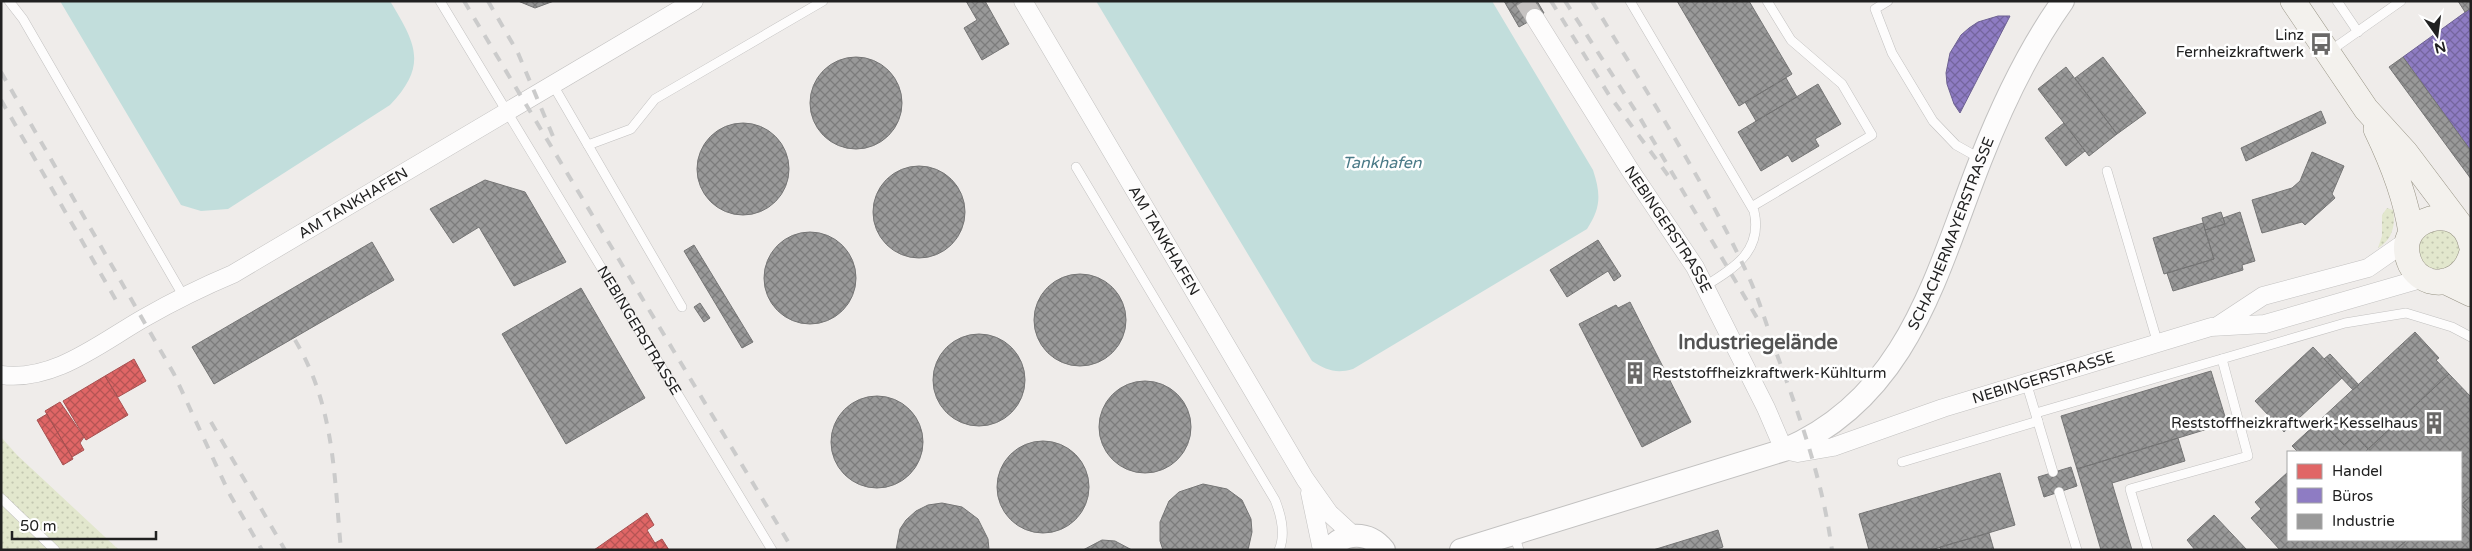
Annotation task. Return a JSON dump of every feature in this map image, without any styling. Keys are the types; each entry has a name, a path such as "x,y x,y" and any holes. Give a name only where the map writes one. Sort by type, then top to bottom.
{"main road":[{"path":"2293,1 2366,109 2406,153 2469,241 2468,264 2461,273 2434,280"},
{"path":"2366,109 2390,160 2406,211 2409,237 2406,251 2410,264 2434,280 2471,294"},
{"path":"2409,237 2419,224 2436,217 2448,218 2469,241"}],"street":[{"name":"AM TANKHAFEN","path":"1,375 37,374 60,366 184,297 232,274 694,1"},
{"name":"AM TANKHAFEN","path":"1023,1 1305,479 1329,513 1354,536"},
{"name":"SCHACHERMAYERSTRASSE","path":"1808,439 1835,420 1867,392 1906,343 1928,299 1982,158 2018,74 2063,1"},
{"name":"NEBINGERSTRASSE","path":"1535,18 1630,170 1684,249 1705,286 1766,408 1784,450"},
{"name":"NEBINGERSTRASSE","path":"2220,325 2263,296 2368,268 2409,237"},
{"name":"NEBINGERSTRASSE","path":"1784,450 1798,453 1860,439 1942,408 2220,325 2265,324 2434,280"},
{"name":"NEBINGERSTRASSE","path":"1461,550 1517,542 1784,450 1808,439"},
{"name":"AM TANKHAFEN","path":"1305,479 1322,550"},
{"path":"1329,550 1340,540 1354,536 1368,538 1384,550"}],"lane":[{"path":"8,1 23,19 184,297"},
{"name":"NEBINGERSTRASSE","path":"440,1 772,550"},
{"path":"588,145 631,129 655,99 823,1"},
{"path":"1630,1 1753,206 1756,229 1751,248 1730,270 1705,286"},
{"path":"1753,206 1872,134 1842,84 1791,40 1768,1"},
{"path":"1888,1 1873,5 1892,53 1933,121 1956,145 1982,158"},
{"path":"2337,1 2358,32"},
{"path":"2327,53 2401,1"},
{"path":"553,85 682,307"},
{"path":"1076,167 1275,500 1281,514 1280,550"},
{"path":"2107,171 2158,344"},
{"path":"1902,462 2037,417 2345,323 2406,313 2452,327 2471,337"},
{"path":"2148,550 2130,488 2248,456 2222,359"},
{"path":"2026,382 2053,472"},
{"path":"2060,492 2077,550"},
{"path":"1,498 55,550"}],"green space":[{"path":"2387,208 2393,210 2392,232 2387,241 2378,248 2382,236 2382,215"},
{"path":"2443,229 2451,232 2457,238 2460,250 2457,262 2451,268 2435,271 2427,268 2421,262 2418,246 2421,238 2427,232"},
{"path":"1,437 17,455 119,550 1,550"}],"water":[{"path":"60,1 390,1 411,42 414,66 410,78 402,91 390,105 228,209 201,211 181,205"},
{"name":"Tankhafen","path":"1096,1 1492,1 1593,170 1598,201 1592,221 1587,229 1353,369 1336,371 1322,367 1312,361"}],"building: Handel":[{"path":"134,359 146,381 118,397 105,376"},
{"path":"105,376 128,415 86,440 63,401"},
{"path":"60,402 84,437 80,443 84,450 72,457 45,411"},
{"path":"47,414 73,459 63,465 37,420"},
{"path":"647,513 654,525 647,530 659,550 594,550"},
{"path":"662,539 669,550 659,550 655,543"}],"building: Büros":[{"path":"2471,8 2471,151 2403,57"},
{"path":"1998,16 2010,16 1960,113 1954,104 1947,84 1946,73 1950,53 1961,35 1969,28 1978,22"}],"building: Industrie":[{"path":"518,1 554,1 535,8"},
{"path":"966,1 985,1 1009,44 982,60 964,28 977,20"},
{"path":"1504,1 1537,1 1544,13 1519,27"},
{"path":"1677,1 1749,1 1792,74 1739,106"},
{"path":"2458,1 2471,1 2471,8 2465,12"},
{"path":"856,57 874,60 889,70 899,85 902,103 899,121 889,136 874,146 856,149 838,146 823,136 813,121 810,103 813,85 823,70 838,60"},
{"path":"2103,57 2146,113 2117,134 2075,78"},
{"path":"2403,57 2471,151 2471,179 2389,67"},
{"path":"2066,67 2117,134 2089,156 2038,89"},
{"path":"1786,78 1797,97 1756,121 1745,102"},
{"path":"1818,84 1841,124 1815,139 1819,146 1792,162 1788,155 1761,171 1738,132"},
{"path":"2321,111 2326,123 2246,161 2241,148"},
{"path":"743,123 761,126 776,136 786,151 789,169 786,187 776,202 761,212 743,215 725,212 710,202 700,187 697,169 700,151 710,136 725,126"},
{"path":"2064,123 2085,151 2066,166 2045,138"},
{"path":"2312,152 2344,166 2332,194 2335,198 2305,225 2302,222 2262,233 2252,200 2292,188 2300,181"},
{"path":"919,166 937,169 952,179 962,194 965,212 962,230 952,245 937,255 919,258 901,255 886,245 876,230 873,212 876,194 886,179 901,169"},
{"path":"485,180 525,192 566,262 514,286 479,227 453,243 430,209"},
{"path":"2221,212 2225,224 2205,230 2202,218"},
{"path":"2240,212 2255,261 2242,265 2243,270 2173,291 2167,273 2214,259 2205,230 2225,224 2223,218"},
{"path":"2203,223 2214,259 2164,274 2153,238"},
{"path":"810,232 828,235 843,245 853,260 856,278 853,296 843,311 828,321 810,324 792,321 777,311 767,296 764,278 767,260 777,245 792,235"},
{"path":"1598,240 1621,276 1614,281 1608,271 1567,297 1550,270"},
{"path":"372,242 394,280 214,384 192,347"},
{"path":"694,245 753,342 742,348 684,251"},
{"path":"1071,274 1089,274 1106,281 1119,294 1126,311 1126,329 1119,346 1106,359 1089,366 1071,366 1054,359 1041,346 1034,329 1034,311 1041,294 1054,281"},
{"path":"581,288 645,398 566,444 502,334"},
{"name":"Reststoffheizkraftwerk-Kühlturm","path":"1630,302 1691,422 1642,447 1579,324 1616,305 1618,308"},
{"path":"700,303 710,318 704,322 694,307"},
{"path":"2415,332 2439,358 2436,360 2449,374 2368,449 2355,435 2344,445 2320,420"},
{"path":"970,334 988,334 1005,341 1018,354 1025,371 1025,389 1018,406 1005,419 988,426 970,426 953,419 940,406 933,389 933,371 940,354 953,341"},
{"path":"2313,347 2342,378 2284,432 2255,401"},
{"path":"2330,354 2359,385 2353,390 2324,359"},
{"path":"2211,371 2227,423 2077,469 2061,416"},
{"name":"Reststoffheizkraftwerk-Kesselhaus","path":"2449,374 2471,397 2471,496 2462,504 2462,451 2366,451"},
{"path":"1136,381 1154,381 1171,388 1184,401 1191,418 1191,436 1184,453 1171,466 1154,473 1136,473 1119,466 1106,453 1099,436 1099,418 1106,401 1119,388"},
{"path":"868,396 886,396 903,403 916,416 923,433 923,451 916,468 903,481 886,488 868,488 851,481 838,468 831,451 831,433 838,416 851,403"},
{"path":"2320,420 2344,445 2355,435 2368,449 2366,451 2297,451 2292,446"},
{"path":"2178,438 2185,461 2112,483 2132,550 2101,550 2077,469"},
{"path":"1034,441 1052,441 1069,448 1082,461 1089,478 1089,496 1082,513 1069,526 1052,533 1034,533 1017,526 1004,513 997,496 997,478 1004,461 1017,448"},
{"path":"2071,467 2077,486 2044,497 2038,477"},
{"path":"2000,473 2015,525 1931,550 1869,550 1859,514"},
{"name":"Reststoffheizkraftwerk-Kesselhaus","path":"2287,473 2287,541 2406,541 2396,550 2280,550 2251,518 2261,509 2255,502"},
{"path":"1203,484 1227,489 1242,500 1251,519 1252,532 1248,550 1163,550 1160,541 1160,522 1169,501 1179,492"},
{"path":"2471,496 2471,515 2462,506"},
{"path":"942,503 962,507 978,519 988,539 989,550 896,550 900,529 906,520 916,511 928,505"},
{"path":"2462,505 2471,515 2471,550 2396,549 2406,541 2462,541"},
{"path":"2214,515 2247,550 2195,550 2187,540"},
{"path":"1718,530 1723,547 1713,550 1653,550"},
{"path":"1989,533 1994,550 1941,550 1940,547"},
{"path":"1102,540 1115,541 1132,550 1083,550"}],"tunnel":[{"path":"1524,1 1535,18"}],"railway":[{"path":"464,1 793,550"},
{"path":"488,1 518,53 555,141"},
{"path":"1551,1 1609,95 1670,178"},
{"path":"1565,1 1640,118 1760,323"},
{"path":"1592,1 1692,168 1729,236 1751,282 1811,453 1823,501 1832,550"},
{"path":"1,72 174,374 229,493 262,550"},
{"path":"1,100 117,302"},
{"path":"295,340 308,365 325,416 334,469 341,550"},
{"path":"211,422 285,550"}],"place":[{"name":"Linz Fernheizkraftwerk","path":"2321,44"},
{"name":"Reststoffheizkraftwerk-Kühlturm","path":"1635,373"},
{"name":"Reststoffheizkraftwerk-Kesselhaus","path":"2434,423"}],"district":[{"name":"Industriegelände","path":"1758,343"}]}
